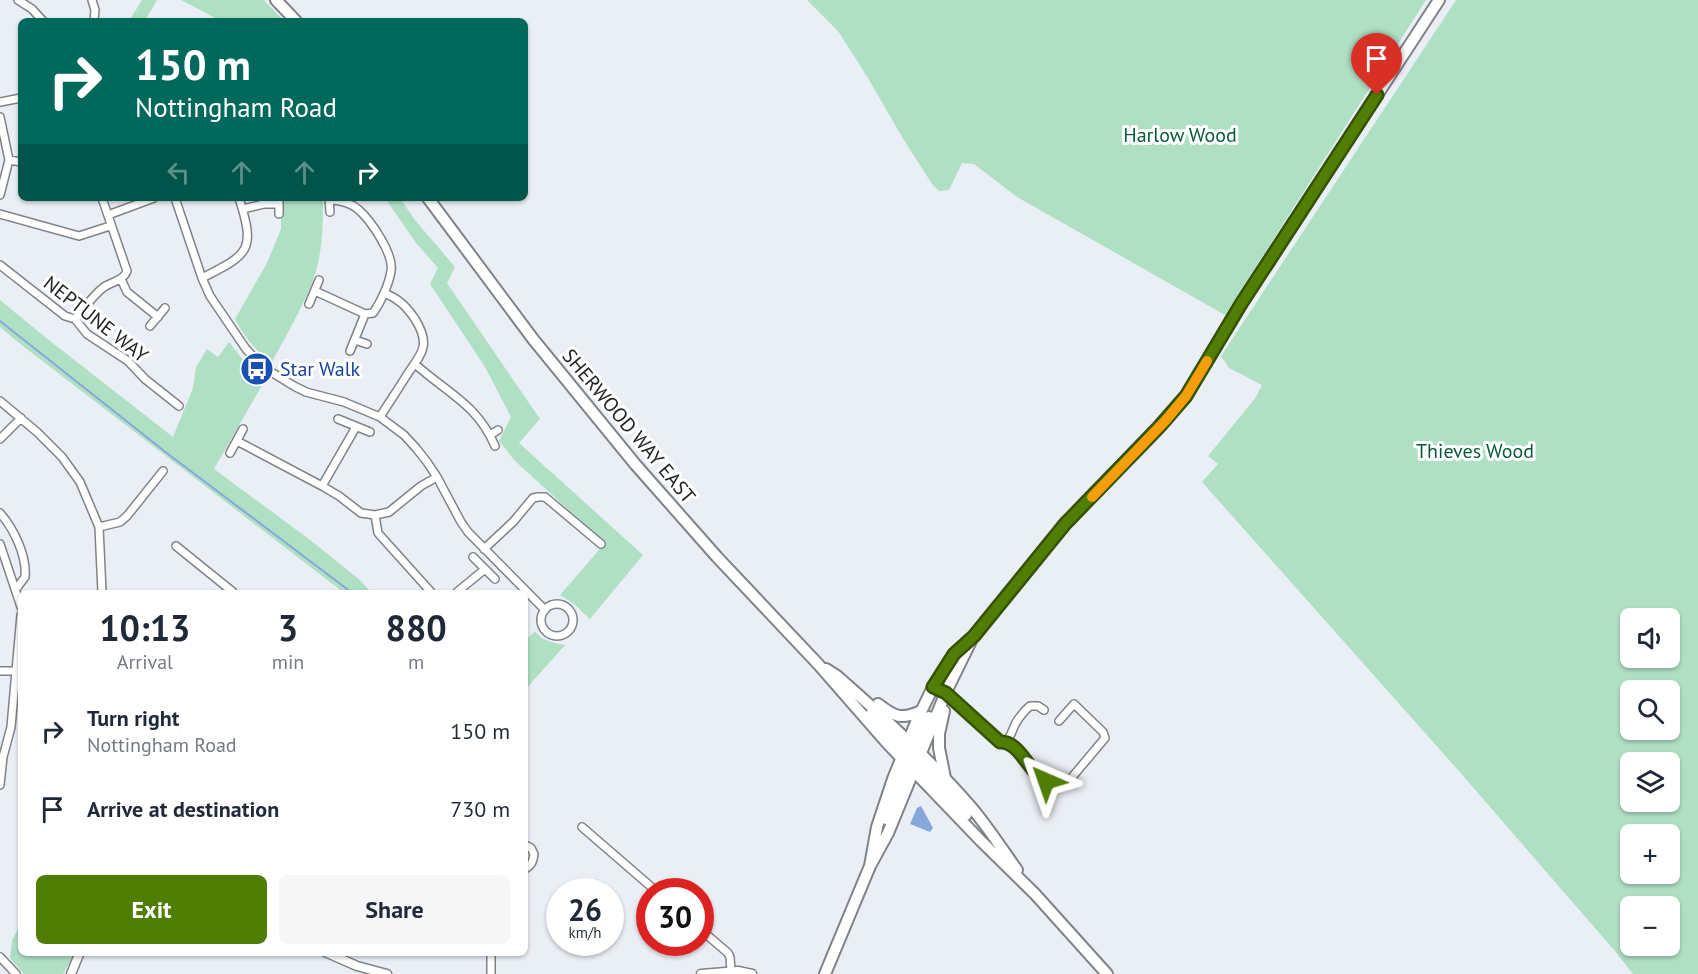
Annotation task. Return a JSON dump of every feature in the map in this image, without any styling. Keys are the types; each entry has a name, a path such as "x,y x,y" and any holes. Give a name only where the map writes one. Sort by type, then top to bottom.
{"highway":[{"path":"276,0 293,18"},
{"path":"825,974 870,866 888,833 912,756 921,711 933,687 954,654 974,636 1065,524 1186,396 1241,304 1439,0"},
{"name":"SHERWOOD WAY EAST","path":"430,201 533,339 635,464 846,697 912,756"},
{"path":"870,866 877,827 893,779 912,756 974,636"},
{"name":"SHERWOOD WAY EAST","path":"818,664 856,692"},
{"path":"856,692 901,717 921,711"},
{"path":"856,692 865,708 912,756 981,841 1035,894 1107,974"},
{"path":"945,779 939,748 939,734 946,693"},
{"path":"912,756 945,779 972,808 1035,894"}],"street":[{"path":"18,0 32,9 40,18"},
{"path":"92,0 94,18"},
{"path":"0,102 18,99"},
{"path":"0,117 9,160 0,195"},
{"path":"9,160 18,162"},
{"path":"75,320 100,290 121,279 127,271 103,201"},
{"path":"108,215 146,201"},
{"path":"176,201 210,296 238,339 263,367 306,392 344,402 380,417 404,435 437,477 461,522 525,590"},
{"path":"202,278 236,259 246,246 248,232 240,201"},
{"path":"243,209 279,201 279,214"},
{"path":"329,201 330,212"},
{"path":"315,291 365,314 373,313 384,293 391,270 388,251 359,209 340,201"},
{"path":"0,214 79,236 111,226"},
{"name":"NEPTUNE WAY","path":"0,265 66,316 75,320 87,334 120,355 145,379 179,406"},
{"path":"121,279 127,292 158,317"},
{"path":"309,303 319,280"},
{"path":"380,417 423,348 420,327 406,306 384,293"},
{"path":"150,326 165,308"},
{"path":"350,351 365,314"},
{"path":"355,340 367,344"},
{"path":"415,364 459,398 480,420 495,446"},
{"path":"171,399 177,392"},
{"path":"0,401 62,457 71,469 99,526 102,590"},
{"path":"0,439 21,418"},
{"path":"339,419 370,432"},
{"path":"322,486 356,427"},
{"path":"230,453 243,429"},
{"path":"490,435 498,430"},
{"path":"237,441 322,486 339,496 358,512 375,515 389,512 410,494 437,477"},
{"path":"99,526 120,522 127,516 163,471"},
{"path":"484,549 513,522 533,498 538,496 545,497 601,544"},
{"path":"0,513 12,531 26,571 25,577 16,589"},
{"path":"375,515 378,534 429,590"},
{"path":"0,544 3,560 18,596"},
{"path":"176,546 181,554 230,590"},
{"path":"473,557 495,579"},
{"path":"459,590 485,569"},
{"path":"528,593 545,610"},
{"path":"556,604 568,608 573,619 569,631 558,636 546,632 541,621 545,610 556,604"},
{"path":"0,785 2,757 11,727 18,643"},
{"path":"0,670 15,671"},
{"path":"933,687 946,693 1000,742 1010,737 1017,721 1030,706 1038,705 1044,710"},
{"path":"1005,741 1028,761 1036,774 1055,788 1059,788 1068,782 1106,738 1103,732 1074,704 1059,722"},
{"path":"582,827 641,878"},
{"path":"528,846 534,854 533,861 528,867"},
{"path":"714,941 728,953 731,971"},
{"path":"71,974 78,956"},
{"path":"334,956 370,972 387,974"},
{"path":"491,974 492,956"},
{"path":"0,957 16,974"},
{"path":"701,974 731,971 752,974"}],"green space":[{"path":"142,0 157,0 147,18 131,18"},
{"path":"181,0 264,0 281,18 215,18"},
{"name":"Harlow Wood","path":"807,0 1426,0 1225,315 1017,197 974,164 962,163 949,190 939,191 932,184 902,137 838,31"},
{"name":"Thieves Wood","path":"1456,0 1698,0 1698,974 1633,974 1458,770 1202,482 1218,464 1208,456 1256,397 1262,385 1229,368 1221,356"},
{"path":"281,201 323,201 323,228 316,271 299,312 271,364 242,332 235,319 267,263 281,229"},
{"path":"387,201 402,201 455,267 447,283 540,419 519,443 643,555 590,619 560,595 605,543 515,461 499,441 511,417 485,367 430,284 438,268 416,243"},
{"path":"0,300 173,437 193,388 196,367 207,349 218,357 229,342 244,361 265,380 214,469 309,539 369,590 340,590 0,327"},
{"path":"535,631 544,639 565,645 528,687 528,638"},
{"path":"18,929 18,956 73,956 63,974 24,974 10,958 12,940"}],"water":[{"path":"921,806 933,828 930,832 910,824 917,808"}],"waterway":[{"path":"0,321 168,454 348,590"}],"slow traffic":[{"path":"1092,497 1166,420 1186,396 1207,361"}],"place":[{"name":"Star Walk","path":"257,369"}],"route":[{"path":"1046,781 1036,774 1028,761 1015,749 1005,741 1000,742 946,693 933,687 954,654 974,636 1065,524 1166,420 1186,396 1241,304 1377,95"}]}
